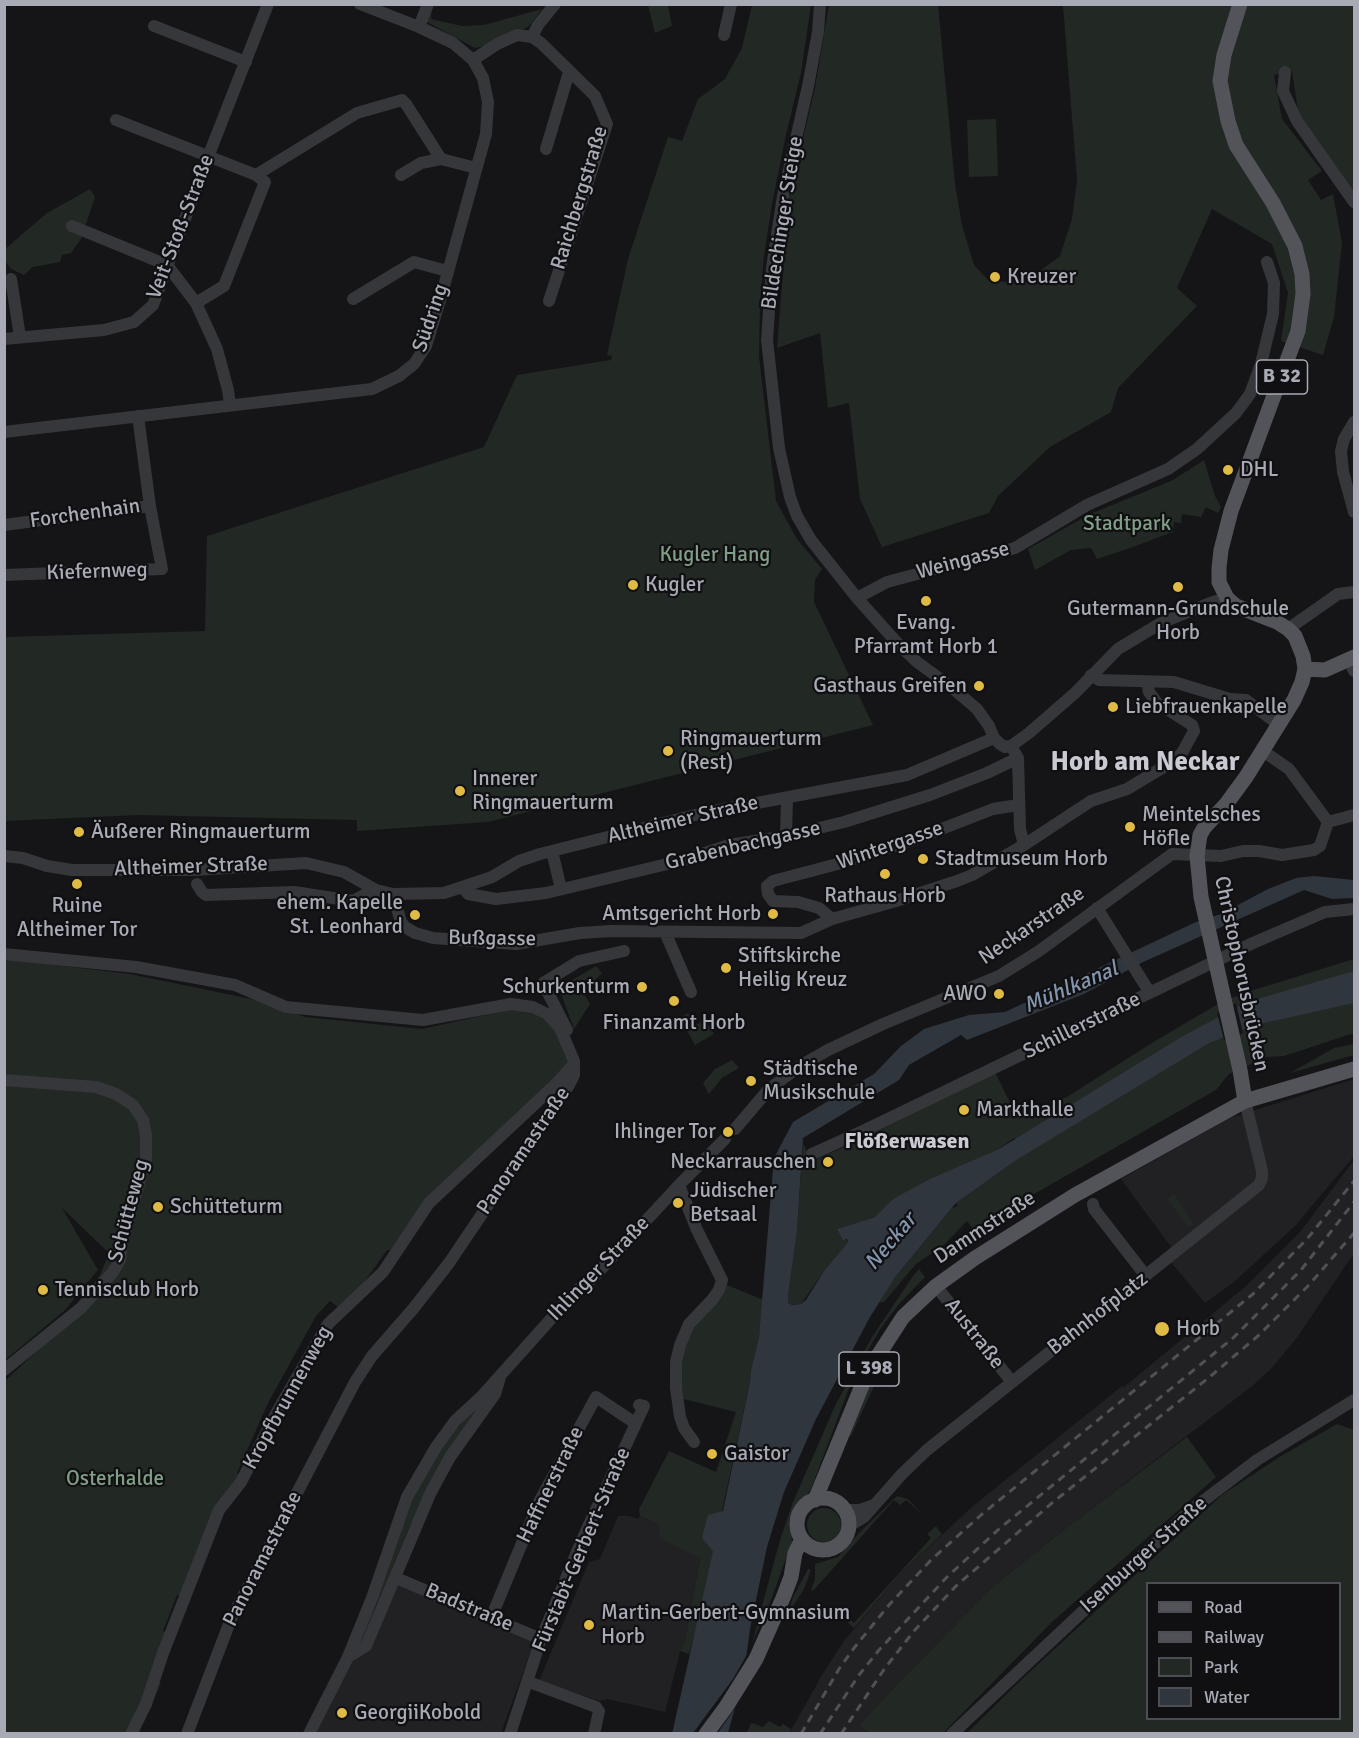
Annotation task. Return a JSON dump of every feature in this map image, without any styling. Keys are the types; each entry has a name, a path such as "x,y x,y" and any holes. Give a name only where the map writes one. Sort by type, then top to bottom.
{"main road":[{"name":"B 32","path":"1227,598 1219,582 1219,568 1231,511 1294,340 1303,294 1302,274 1295,246 1273,203 1236,145 1228,121 1220,81 1224,55 1240,4"},
{"path":"1197,856 1200,835 1204,828 1232,797 1263,751 1298,691 1305,669 1303,656 1295,636 1288,629 1277,622 1236,606 1227,598"},
{"path":"1305,669 1325,670 1353,663"},
{"name":"Christophorusbrücken","path":"1197,856 1204,914 1245,1101"},
{"name":"Dammstraße","path":"815,1500 854,1401 873,1361 903,1317 936,1286 1055,1207 1245,1101 1282,1085 1354,1069"},
{"name":"Dammstraße","path":"829,1469 839,1505"},
{"path":"706,1734 756,1659 783,1598 791,1577 795,1553 802,1539 815,1549 831,1549 844,1541 849,1526 839,1505 824,1498 815,1500"},
{"name":"L 398","path":"802,1539 797,1524 799,1516 808,1503 815,1500"},
{"path":"791,1577 815,1549"}],"street":[{"name":"Veit-Stoß-Straße","path":"4,339 104,330 134,322 153,305 268,4"},
{"name":"Südring","path":"4,432 372,388 399,376 414,364 426,346 486,134 488,102 483,78 473,60 453,43 360,4"},
{"path":"419,27 428,4"},
{"path":"473,60 497,44 517,35 532,37 538,25 555,4"},
{"path":"724,35 731,4"},
{"name":"Bildechinger Steige","path":"820,4 818,32 808,86 795,138 778,227 772,268 767,340 779,448 790,497 797,516 811,540 857,598 917,662 977,709 994,738"},
{"path":"154,26 246,62"},
{"name":"Raichbergstraße","path":"532,37 542,43 595,96 607,124 549,301"},
{"path":"546,149 569,72"},
{"path":"1285,72 1283,91 1297,121 1354,202"},
{"path":"256,176 357,113 402,100 441,159"},
{"path":"116,120 256,176 265,182 224,286 196,303"},
{"path":"401,175 421,163 441,159 476,168"},
{"path":"72,226 167,265 196,303 217,349 230,405"},
{"path":"353,299 414,262 447,271"},
{"name":"Weingasse","path":"857,598 887,582 1015,548 1087,505 1168,469 1197,449 1229,420 1250,394 1261,364 1272,314 1274,283 1267,262"},
{"path":"11,279 20,337"},
{"name":"Forchenhain","path":"4,525 150,506 138,416"},
{"path":"1354,422 1344,439 1341,451 1343,472 1354,512"},
{"name":"Kiefernweg","path":"4,575 162,569 150,506"},
{"path":"1288,629 1338,594 1354,592"},
{"path":"994,738 1005,747 1011,746 1075,693 1118,649 1140,634 1210,603 1227,598"},
{"path":"1091,675 1099,680 1174,682 1230,699 1246,700 1279,725"},
{"name":"Bußgasse","path":"393,894 401,922 405,927 433,938 516,944 580,933 659,931 801,933 832,919 940,887 972,875 1024,845 1091,801 1127,789 1172,762 1182,753 1194,731 1192,725 1156,703 1147,682"},
{"name":"Altheimer Straße","path":"4,856 23,858 47,866 72,870 195,870 306,862 344,872 373,890 393,894 444,893 492,877 530,856 703,813 907,775 994,738"},
{"path":"1011,746 1018,758 1018,805 1024,845"},
{"path":"1263,751 1289,769 1328,822 1354,814"},
{"name":"Grabenbachgasse","path":"464,888 468,894 496,899 528,896 561,889 684,860 729,845 786,836 844,822 937,792 987,773 1018,758"},
{"path":"786,836 787,798"},
{"name":"Wintergasse","path":"832,919 819,908 798,902 773,901 767,892 767,886 773,881 913,840 993,808 1018,805"},
{"name":"Neckarstraße","path":"735,1129 769,1089 800,1066 884,1024 999,976 1039,951 1172,854 1221,856 1259,851 1282,855 1314,850 1320,846 1328,822"},
{"path":"552,851 561,889"},
{"name":"Altheimer Straße","path":"197,884 207,895 294,892 348,901 358,900 373,890"},
{"path":"1097,909 1150,993"},
{"name":"Schillerstraße","path":"812,1154 1253,943 1325,912 1354,909"},
{"path":"659,931 691,992"},
{"path":"568,1048 571,1039 543,983 579,961 624,951"},
{"name":"Panoramastraße","path":"4,954 136,967 235,985 286,1007 423,1020 511,1004 532,1007 547,1014 560,1028 574,1064 574,1075 569,1085 450,1263 413,1310 372,1356 355,1382 231,1619 187,1734"},
{"name":"Kropfbrunnenweg","path":"131,1734 146,1704 163,1653 219,1510 241,1482 278,1410 328,1323 383,1272 429,1203 555,1085 574,1064"},
{"name":"Schütteweg","path":"4,1080 96,1087 116,1094 133,1105 143,1120 146,1135 146,1159 126,1227 120,1260 113,1272 81,1308 4,1370"},
{"name":"Bahnhofplatz","path":"849,1526 864,1517 927,1450 1262,1181 1262,1171 1245,1101"},
{"name":"Ihlinger Straße","path":"309,1734 348,1657 372,1598 407,1497 436,1447 455,1421 500,1376 576,1291 591,1280 679,1185 725,1140"},
{"path":"679,1185 697,1230 722,1280 719,1290 689,1324 676,1362 676,1388 680,1417 684,1428 694,1442"},
{"path":"1093,1206 1146,1276"},
{"name":"Austraße","path":"936,1286 1012,1382"},
{"name":"Ihlinger Straße","path":"348,1657 366,1646 430,1494 450,1457 495,1395 500,1376"},
{"name":"Haffnerstraße","path":"491,1618 539,1502 596,1397 635,1423"},
{"name":"Isenburger Straße","path":"952,1734 1190,1510 1257,1460 1354,1400"},
{"name":"Fürstabt-Gerbert-Straße","path":"510,1734 529,1682 541,1639 577,1551 618,1467 644,1406 639,1405"},
{"path":"839,1505 860,1510 875,1504"},
{"name":"Badstraße","path":"396,1578 541,1639"},
{"path":"529,1682 596,1707 598,1711 594,1734"}],"shaded area":[{"path":"1354,1079 1354,1156 1294,1227 1234,1282 1205,1303 1165,1255 1171,1247 1121,1179 1230,1118"},
{"path":"1354,1160 1354,1253 1296,1339 1271,1369 1251,1387 995,1585 901,1680 860,1726 870,1733 789,1734 844,1641 900,1574 973,1506 1122,1386 1124,1387 1246,1286 1300,1232"},
{"path":"618,1516 638,1519 640,1516 658,1524 660,1539 700,1557 684,1644 680,1651 665,1712 607,1699 599,1701 539,1681 589,1562 600,1559"},
{"path":"398,1582 534,1642 501,1733 315,1734 353,1658"}],"green space":[{"path":"432,5 431,19 462,26 484,25 542,9 524,29 506,33 485,46 475,48 427,22"},
{"path":"648,5 668,5 672,26 655,33"},
{"name":"Kugler Hang","path":"752,5 811,5 801,73 772,204 760,303 759,356 776,501 797,539 822,569 815,580 814,602 873,725 488,822 357,831 357,820 138,815 5,821 5,637 205,631 207,536 484,447 517,375 611,360 612,356 607,355 628,259 668,137 682,141 698,99 725,79 742,48"},
{"path":"829,5 938,5 955,184 962,225 974,265 989,281 1010,282 1033,276 1060,256 1072,219 1077,180 1063,5 1354,5 1354,196 1299,117 1292,71 1274,75 1282,119 1322,171 1308,180 1321,200 1333,194 1342,243 1334,317 1323,355 1281,341 1288,293 1272,244 1212,209 1177,288 1197,306 1118,388 1111,412 1050,447 998,496 989,513 882,547 860,499 849,403 828,408 820,333 777,348 789,198 815,88"},
{"path":"996,119 998,176 969,177 967,120"},
{"path":"90,189 95,197 81,239 71,253 62,255 60,262 33,267 24,275 11,269 5,261 5,249 47,213"},
{"name":"Stadtpark","path":"1204,460 1215,496 1221,507 1218,513 1206,507 1201,517 1182,514 1181,523 1174,522 1173,532 1097,559 1091,548 1071,550 1035,570 1028,549 1088,515 1173,480"},
{"name":"Osterhalde","path":"5,959 130,974 256,1000 305,1017 422,1029 513,1009 534,1013 560,1030 573,1070 429,1196 391,1250 387,1250 363,1284 338,1307 330,1301 316,1316 268,1403 237,1473 244,1477 217,1525 183,1595 177,1595 163,1631 167,1633 151,1677 161,1683 139,1733 5,1733 5,1381 61,1328 100,1275 109,1253 62,1208 98,1270 64,1311 5,1360"},
{"path":"1354,959 1354,1033 1284,1056 1267,1057 1229,1074 1216,1090 973,1229 967,1221 943,1246 916,1264 884,1302 879,1303 896,1276 952,1208 958,1206 956,1203 1028,1152 1014,1138 999,1149 893,1199 875,1217 837,1229 848,1242 801,1304 789,1305 788,1293 763,1304 750,1382 697,1626 689,1654 680,1651 684,1644 700,1558 660,1539 658,1524 640,1516 639,1509 669,1451 716,1472 736,1412 680,1398 681,1362 691,1326 727,1285 761,1299 789,1281 797,1231 803,1144 813,1161 995,1072 1017,1117 1067,1097 1218,1004 1244,993"},
{"path":"596,966 602,973 583,992 590,1004 574,1029 559,988"},
{"path":"688,1013 696,1025 705,1020 714,1034 695,1045 680,1018"},
{"path":"1354,1044 1354,1055 1290,1073 1334,1048"},
{"path":"732,1060 739,1068 722,1078 709,1094 703,1083 715,1069"},
{"path":"1174,1194 1194,1224 1189,1228 1167,1199"},
{"path":"919,1269 925,1277 899,1304 881,1328 856,1370 811,1489 795,1505 791,1520 792,1542 771,1600 752,1643 780,1540 793,1502 835,1406 872,1337"},
{"path":"882,1369 851,1436 848,1436 875,1371"},
{"path":"488,1394 439,1469 407,1532 361,1645 359,1644 377,1602 413,1496 444,1443"},
{"path":"1337,1424 1354,1430 1354,1733 967,1733 1021,1680 1222,1495 1281,1456"},
{"path":"1187,1437 1216,1477 1052,1622 943,1733 870,1733 859,1726 995,1585"},
{"path":"897,1496 908,1499 922,1514 906,1500 900,1505 894,1500 813,1591 811,1590 815,1579 815,1564 838,1557"},
{"path":"824,1508 836,1513 841,1525 836,1537 824,1542 812,1537 807,1525 812,1513"},
{"path":"936,1526 942,1534 900,1574 854,1628 848,1623 850,1620 854,1623 931,1538 927,1534"},
{"path":"808,1569 810,1573 804,1589 787,1616 793,1597"},
{"path":"769,1721 780,1727 783,1724 791,1729 789,1733 747,1733 752,1723 763,1727"}],"water":[{"path":"1314,876 1354,880 1354,898 1332,899 1304,890 1141,963 1084,994 967,1040 961,1035 909,1065 899,1080 803,1138 797,1231 788,1294 788,1303 792,1305 801,1304 806,1300 824,1271 848,1242 847,1239 843,1240 837,1229 875,1217 893,1199 930,1179 999,1149 1183,1036 1247,1002 1354,971 1354,1003 1255,1025 1209,1043 1018,1159 956,1203 896,1276 870,1317 816,1419 784,1492 767,1547 750,1629 744,1675 728,1733 672,1734 713,1551 702,1538 708,1515 723,1511 759,1337 774,1158 793,1122 874,1074 901,1046 924,1029 969,1015 1005,1012 1196,922 1221,914 1268,889 1296,878"}],"pier":[{"path":"1236,1003 1243,1033 1224,1040 1217,1013"},
{"path":"750,1649 741,1700 717,1734 693,1733 733,1679"}],"railway":[{"path":"801,1734 854,1648 889,1605 931,1560 981,1515 1253,1294 1307,1239 1354,1181"},
{"path":"820,1734 859,1675 879,1650 947,1577 999,1529 1233,1338 1301,1270 1354,1202"},
{"path":"841,1734 885,1668 914,1631 956,1586 1052,1503 1259,1335 1308,1286 1354,1233"}],"place":[{"name":"Kreuzer","path":"995,277"},
{"name":"DHL","path":"1228,470"},
{"name":"Kugler","path":"633,585"},
{"name":"Gutermann-Grundschule Horb","path":"1178,587"},
{"name":"Evang. Pfarramt Horb 1","path":"926,601"},
{"name":"Gasthaus Greifen","path":"979,686"},
{"name":"Liebfrauenkapelle","path":"1113,707"},
{"name":"Ringmauerturm (Rest)","path":"668,751"},
{"name":"Innerer Ringmauerturm","path":"460,791"},
{"name":"Meintelsches Höfle","path":"1130,827"},
{"name":"Äußerer Ringmauerturm","path":"79,832"},
{"name":"Stadtmuseum Horb","path":"923,859"},
{"name":"Rathaus Horb","path":"885,874"},
{"name":"Ruine Altheimer Tor","path":"77,884"},
{"name":"Amtsgericht Horb","path":"773,914"},
{"name":"ehem. Kapelle St. Leonhard","path":"415,915"},
{"name":"Stiftskirche Heilig Kreuz","path":"726,968"},
{"name":"Schurkenturm","path":"642,987"},
{"name":"AWO","path":"999,994"},
{"name":"Finanzamt Horb","path":"674,1001"},
{"name":"Städtische Musikschule","path":"751,1081"},
{"name":"Markthalle","path":"964,1110"},
{"name":"Ihlinger Tor","path":"728,1132"},
{"name":"Neckarrauschen","path":"828,1162"},
{"name":"Jüdischer Betsaal","path":"678,1203"},
{"name":"Schütteturm","path":"158,1207"},
{"name":"Tennisclub Horb","path":"43,1290"},
{"name":"Horb","path":"1162,1329"},
{"name":"Gaistor","path":"712,1454"},
{"name":"Martin-Gerbert-Gymnasium Horb","path":"589,1625"},
{"name":"GeorgiiKobold","path":"342,1713"}],"district":[{"name":"Horb am Neckar","path":"1145,763"},
{"name":"Flößerwasen","path":"907,1142"}],"water label":[{"name":"Mühlkanal","path":"1071,988"},
{"name":"Neckar","path":"891,1242"}]}
